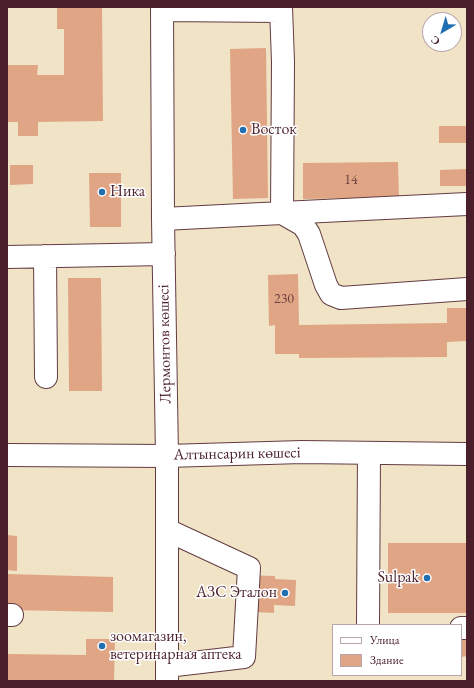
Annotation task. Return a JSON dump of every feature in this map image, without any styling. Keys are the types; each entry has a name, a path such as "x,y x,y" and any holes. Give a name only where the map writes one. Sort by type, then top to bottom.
{"street":[{"path":"162,8 281,9 283,62 282,212"},
{"name":"Лермонтов көшесі","path":"162,8 163,219 167,456 167,673"},
{"path":"163,219 467,204"},
{"path":"282,212 303,225 309,234 326,285 331,294 341,298 467,289"},
{"path":"7,257 164,254"},
{"path":"45,256 46,378"},
{"name":"Алтынсарин көшесі","path":"7,455 167,456 302,452 467,454"},
{"path":"368,624 369,453"},
{"path":"167,530 249,568 244,657 167,673"}],"building":[{"path":"57,7 102,7 103,121 38,122 38,136 18,136 18,122 7,122 7,65 38,65 37,75 64,75 64,29 57,29"},
{"path":"266,48 268,198 233,199 230,49"},
{"path":"439,126 467,126 467,143 439,143"},
{"path":"398,162 399,197 303,199 303,163"},
{"path":"10,165 33,165 33,184 10,185"},
{"path":"467,169 467,186 440,186 440,170"},
{"path":"89,173 121,173 121,227 90,227"},
{"path":"298,274 299,325 447,323 447,308 467,308 467,341 447,342 447,357 299,358 299,354 275,354 275,325 269,326 268,275"},
{"path":"68,278 101,278 102,391 69,391"},
{"path":"7,535 17,536 17,571 7,570"},
{"name":"Sulpak","path":"388,543 467,543 467,613 388,613"},
{"path":"7,574 113,577 113,612 7,610"},
{"path":"239,575 275,576 275,579 296,580 295,606 274,605 274,613 238,611"},
{"path":"467,634 467,656 462,657 462,635"},
{"path":"86,639 115,639 114,681 7,681 7,654 86,655"}],"place":[{"name":"Восток","path":"243,130"},
{"name":"Ника","path":"102,192"},
{"name":"Sulpak","path":"427,578"},
{"name":"АЗС Эталон","path":"285,593"},
{"name":"зоомагазин, ветеринарная аптека","path":"102,646"}]}
